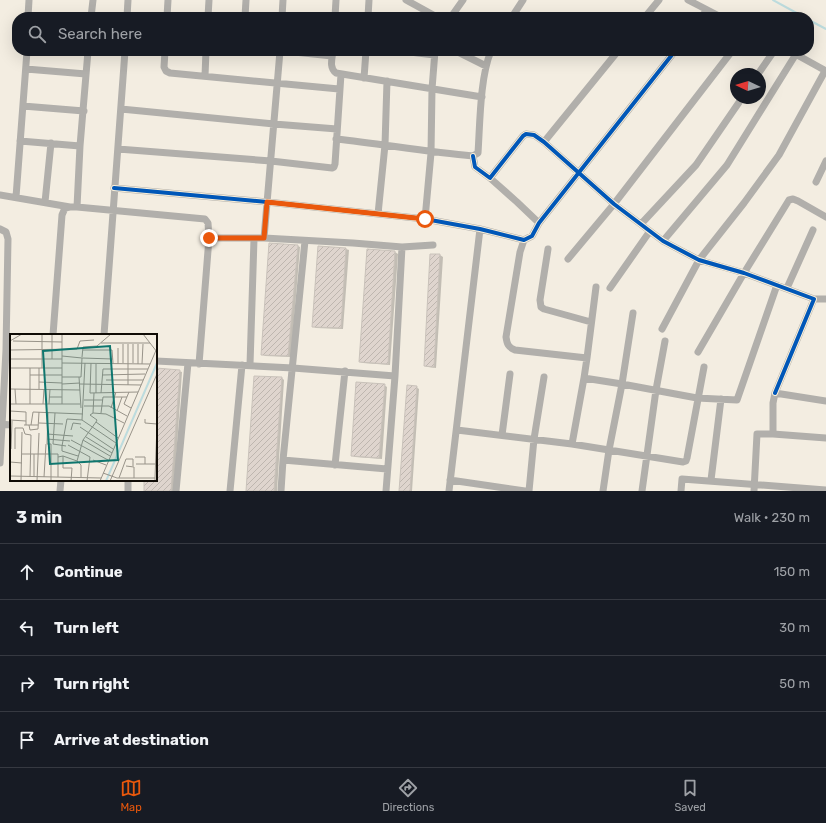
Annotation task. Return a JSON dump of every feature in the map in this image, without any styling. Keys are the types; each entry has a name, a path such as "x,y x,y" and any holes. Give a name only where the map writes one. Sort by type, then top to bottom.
{"street":[{"path":"28,12 29,0"},
{"path":"92,12 93,0"},
{"path":"127,12 128,0"},
{"path":"167,12 168,0"},
{"path":"208,12 209,0"},
{"path":"245,12 246,0"},
{"path":"282,12 283,0"},
{"path":"335,12 336,0"},
{"path":"368,12 369,0"},
{"path":"406,0 428,12"},
{"path":"455,12 463,0"},
{"path":"515,12 523,0"},
{"path":"649,12 659,0"},
{"path":"688,0 711,12"},
{"path":"16,197 27,56"},
{"path":"74,207 84,111 88,56"},
{"path":"104,334 112,210 125,56"},
{"path":"165,56 164,67 166,71 170,73 339,89"},
{"path":"205,76 206,56"},
{"path":"264,238 280,56"},
{"path":"333,56 332,66 336,73 482,97"},
{"path":"364,78 366,56"},
{"path":"425,219 431,152 434,56"},
{"path":"466,56 486,66"},
{"path":"336,139 431,152 473,156 478,153 482,97 486,66 489,56"},
{"path":"544,142 614,56"},
{"path":"114,188 267,202 425,219 480,229 524,240 532,236 539,223 671,56"},
{"path":"568,259 614,204 728,56"},
{"path":"762,68 771,56"},
{"path":"663,241 731,160 791,56"},
{"path":"662,329 699,260 744,203 779,155 826,71 798,56"},
{"path":"26,69 86,74"},
{"path":"118,149 271,161 332,168 335,164 341,74"},
{"path":"378,214 385,145 387,81"},
{"path":"641,224 696,165 738,104"},
{"path":"23,106 84,111"},
{"path":"121,108 337,129"},
{"path":"490,178 526,134 534,135 544,142 614,204 663,241 699,260 744,273 814,299 826,299"},
{"path":"20,141 80,146"},
{"path":"45,202 51,143"},
{"path":"473,156 475,167 490,178 539,223"},
{"path":"816,182 826,161"},
{"path":"0,195 74,207 205,219 208,223 209,238 199,364"},
{"path":"698,352 789,200 793,199 798,201 826,217"},
{"path":"53,334 62,215 65,208 74,207"},
{"path":"0,229 6,232 8,239 6,350 0,463"},
{"path":"449,491 480,229"},
{"path":"787,288 813,230"},
{"path":"610,288 650,231"},
{"path":"209,238 264,238 402,247 433,245"},
{"path":"230,491 246,365 254,239"},
{"path":"524,240 520,252 506,337 507,344 515,350 587,358"},
{"path":"281,491 306,241"},
{"path":"386,491 395,376 402,247"},
{"path":"548,250 540,300 541,307 591,322"},
{"path":"584,378 697,398 737,400 778,285"},
{"path":"572,444 584,378 596,287"},
{"path":"773,434 774,393 814,299"},
{"path":"604,491 609,450 622,384 633,313"},
{"path":"642,491 656,390 665,341"},
{"path":"157,361 345,371 395,376"},
{"path":"176,491 188,363"},
{"path":"456,430 572,444 680,462 686,461 704,367"},
{"path":"336,465 345,371"},
{"path":"502,435 510,374"},
{"path":"529,491 534,439 544,377"},
{"path":"774,393 826,401"},
{"path":"711,480 721,399"},
{"path":"754,488 758,434 826,438"},
{"path":"283,460 387,470"},
{"path":"680,491 682,479 711,480 754,488 826,490"},
{"path":"450,480 525,491"},
{"path":"60,491 61,481"}],"building":[{"path":"269,243 298,245 288,356 261,355"},
{"path":"318,246 346,248 341,328 312,327"},
{"path":"367,249 395,251 388,364 359,362"},
{"path":"430,254 440,254 434,367 424,366"},
{"path":"157,368 180,370 171,491 144,491 144,481 157,481"},
{"path":"254,376 282,377 274,491 246,491"},
{"path":"356,382 385,384 379,458 351,456"},
{"path":"407,385 417,386 410,491 399,491"}],"waterway":[{"path":"773,0 795,12"},
{"path":"814,23 826,29"}],"cycle path":[{"path":"114,188 267,202 425,219 480,229 524,240 532,236 539,223 671,56"},
{"path":"473,156 475,167 490,178 523,136 526,134 534,135 544,142 614,204 663,241 699,260 744,273 814,299 775,393"}],"route":[{"path":"209,238 264,238 267,202 425,219"}]}
